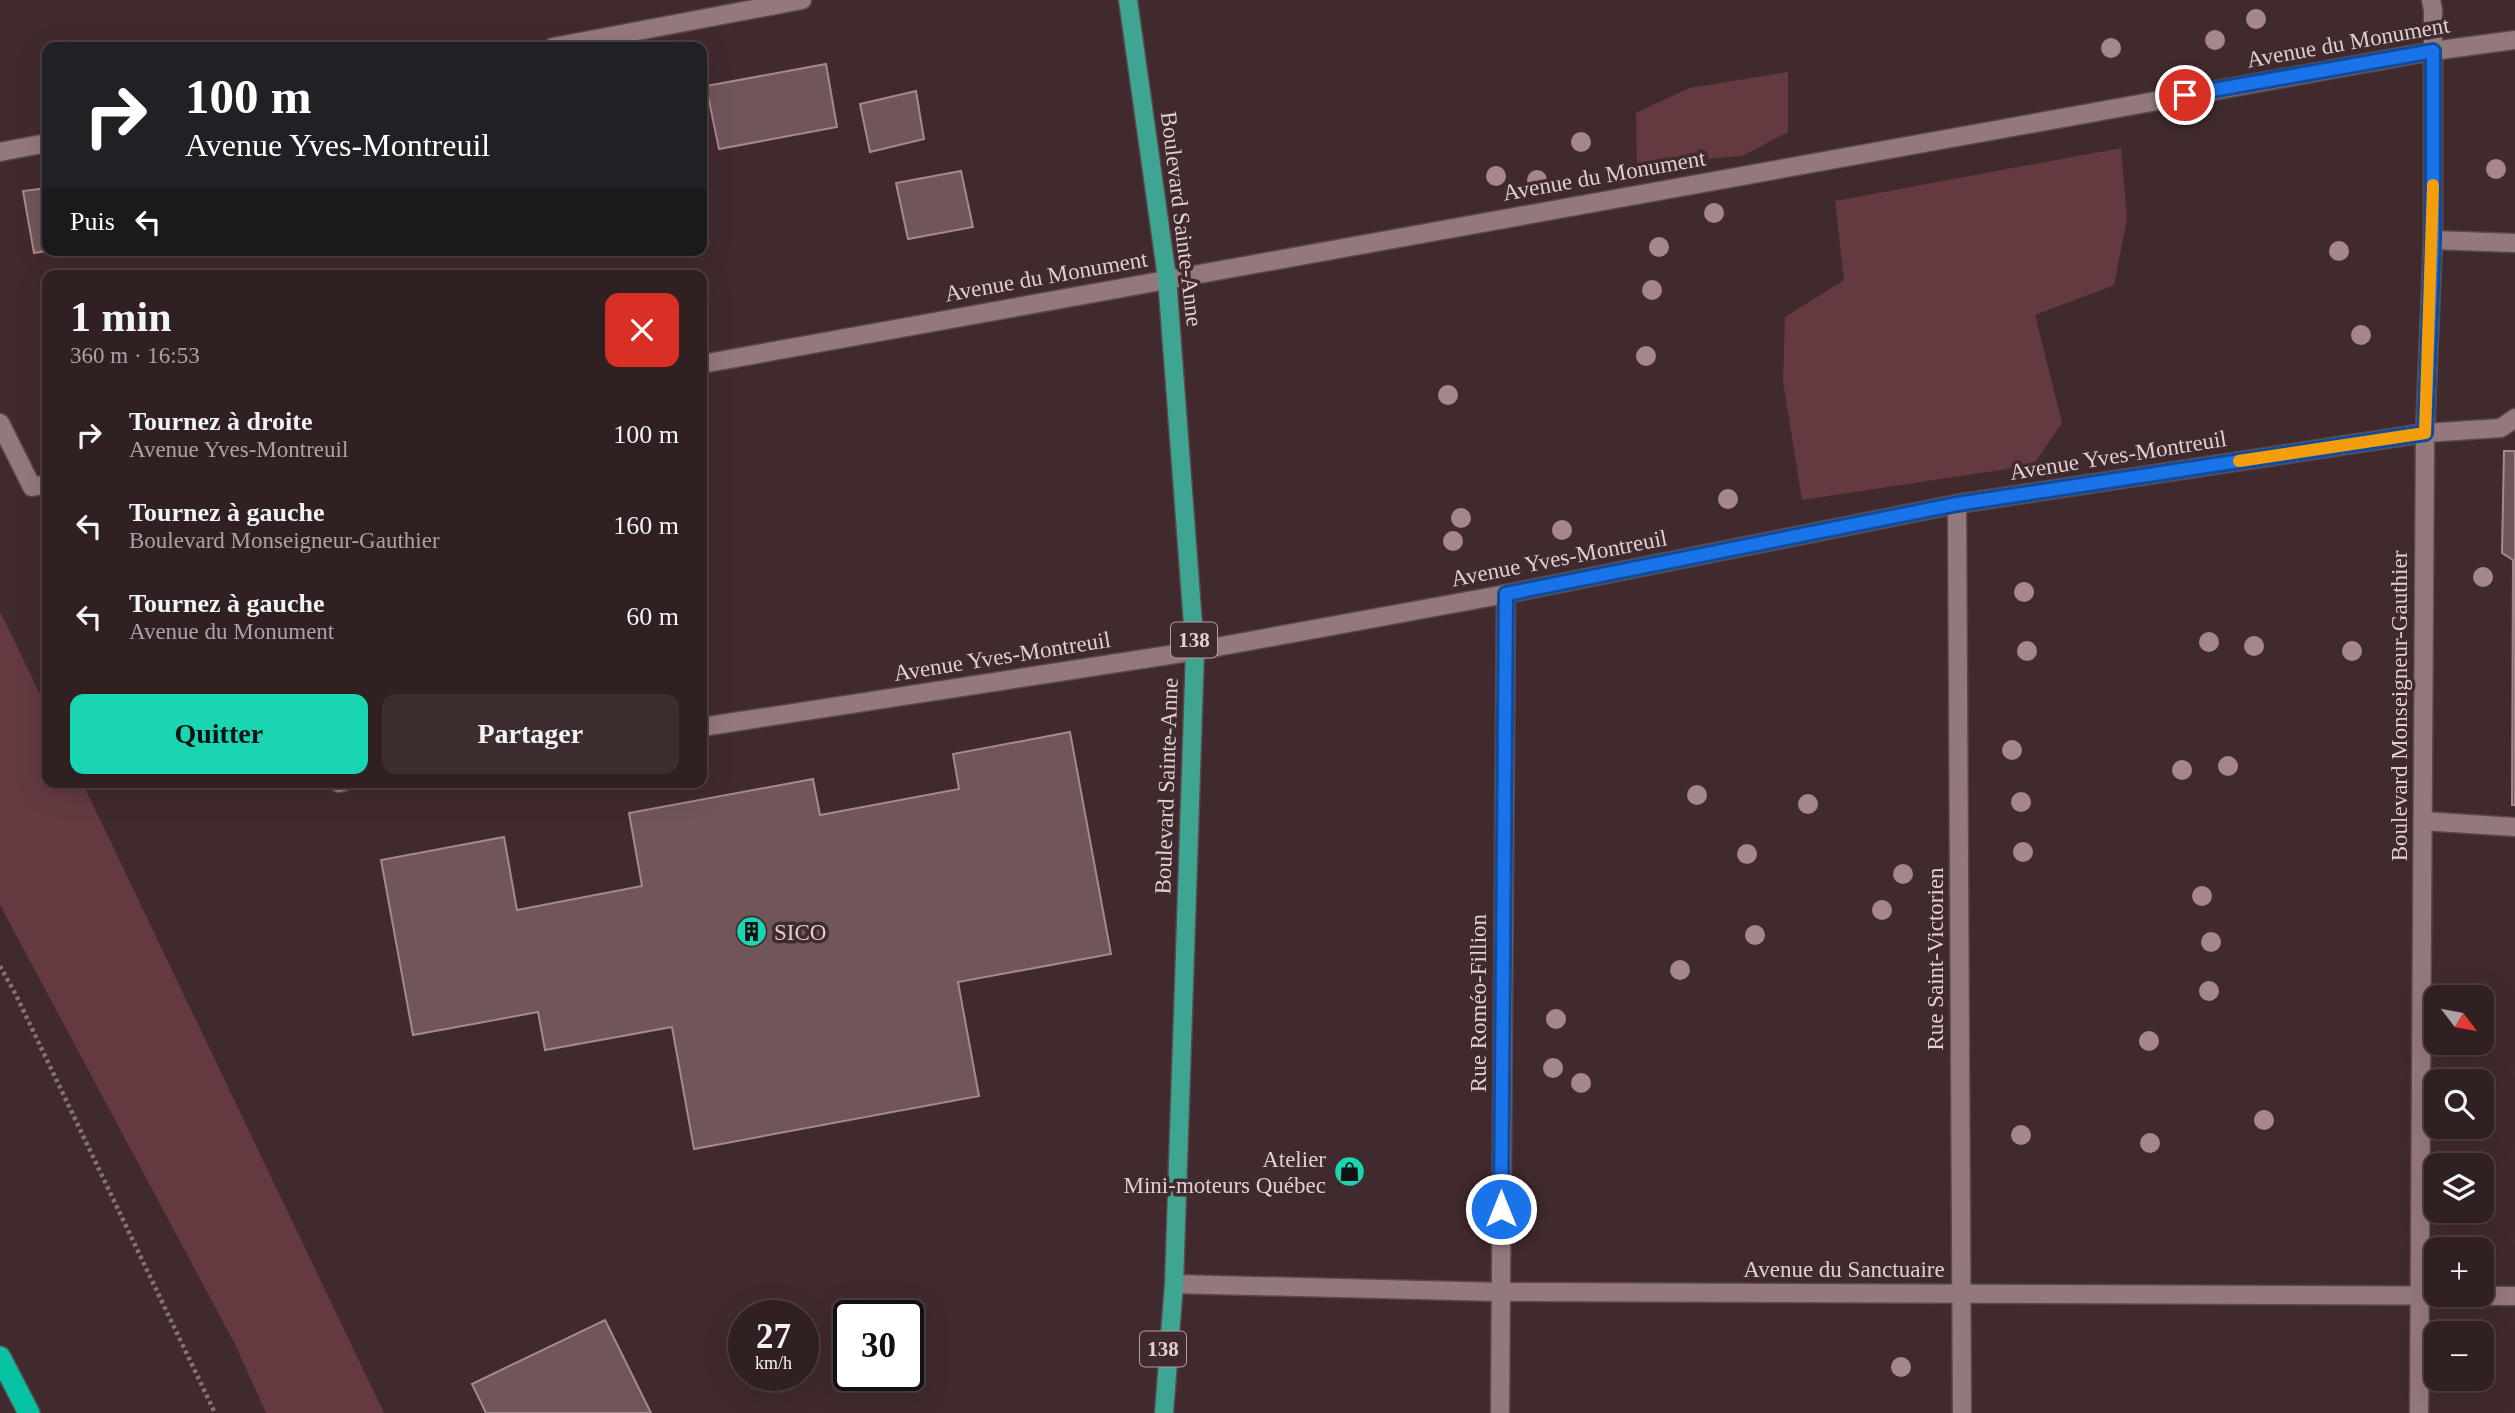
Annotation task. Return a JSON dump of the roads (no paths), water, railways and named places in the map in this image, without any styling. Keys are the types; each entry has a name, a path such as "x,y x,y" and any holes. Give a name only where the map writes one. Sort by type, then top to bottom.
{"highway":[{"path":"0,1357 29,1413"}],"main road":[{"name":"Boulevard Sainte-Anne","path":"1128,0 1167,278 1195,651 1174,1284 1164,1413"},
{"name":"Boulevard Sainte-Anne","path":"1152,1413 1174,1284"}],"street":[{"path":"579,42 802,0"},
{"name":"Boulevard Monseigneur-Gauthier","path":"2419,1413 2425,433 2433,240 2431,0"},
{"name":"Avenue du Monument","path":"707,363 2433,51 2515,40"},
{"path":"0,152 42,144"},
{"path":"2433,240 2515,243"},
{"name":"Avenue Yves-Montreuil","path":"707,726 1195,651 1506,594 1957,504 2425,433 2501,428 2515,418"},
{"path":"0,423 40,486"},
{"name":"Rue Saint-Victorien","path":"1957,504 1962,1413"},
{"name":"Rue Roméo-Fillion","path":"1500,1413 1506,594"},
{"path":"2423,821 2515,827"},
{"name":"Avenue du Sanctuaire","path":"1174,1284 1500,1292 2515,1296"}],"place":[{"name":"SICO","path":"751,932"},
{"name":"Atelier Mini-moteurs Québec","path":"1349,1172"}]}
